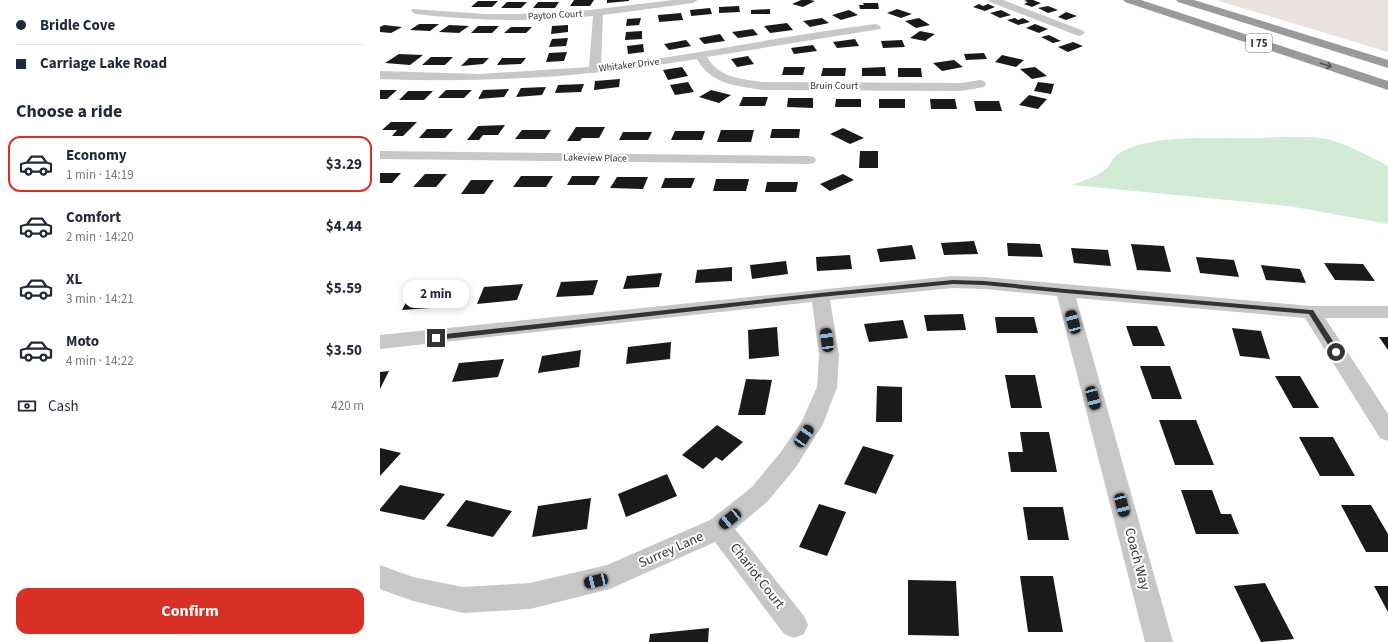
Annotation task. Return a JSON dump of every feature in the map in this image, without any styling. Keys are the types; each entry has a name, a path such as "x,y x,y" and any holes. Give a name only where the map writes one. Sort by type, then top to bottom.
{"highway":[{"name":"I 75","path":"1129,0 1388,86"},
{"path":"1158,0 1388,75"},
{"name":"I 75","path":"1182,0 1388,64"}],"street":[{"name":"Payton Court","path":"416,11 495,16 545,16 598,13 693,0"},
{"path":"994,0 1080,33"},
{"path":"595,70 598,13"},
{"name":"Whitaker Drive","path":"380,75 494,77 595,70 645,64 767,42 876,27"},
{"name":"Bruin Court","path":"700,55 709,70 727,79 763,86 953,87 980,84"},
{"name":"Lakeview Place","path":"380,156 809,160"},
{"path":"380,342 421,339 820,295 953,282 984,283 1311,312 1388,312"},
{"name":"Coach Way","path":"1065,291 1159,642"},
{"name":"Surrey Lane","path":"380,577 413,590 463,600 530,596 610,578 719,528 760,494 788,460 812,424 827,387 829,355 820,295"},
{"path":"1311,312 1388,432"},
{"name":"Chariot Court","path":"719,528 794,625"}],"shaded area":[{"path":"1216,0 1388,0 1388,52"},
{"path":"1304,137 1325,139 1362,152 1388,166 1388,224 1289,206 1072,185 1089,179 1105,170 1118,154 1134,146 1166,140"}],"building":[{"path":"574,0 594,0 590,6 570,6"},
{"path":"607,0 629,0 629,1 607,3"},
{"path":"801,0 815,1 803,7 792,4"},
{"path":"1033,0 1041,3 1032,7 1024,4 1028,2 1024,1"},
{"path":"478,1 498,1 492,7 471,7"},
{"path":"507,2 527,2 521,8 501,8"},
{"path":"538,2 559,2 555,8 533,8"},
{"path":"863,3 878,3 879,9 860,9 859,5 864,5"},
{"path":"979,4 983,6 988,4 995,7 985,11 973,7"},
{"path":"739,6 740,12 719,13 719,7"},
{"path":"1048,6 1058,10 1048,13 1038,8"},
{"path":"710,8 712,14 691,16 690,10"},
{"path":"770,9 770,14 751,14 751,10"},
{"path":"897,9 912,14 901,18 887,13"},
{"path":"849,10 858,15 841,20 832,15"},
{"path":"1001,10 1011,15 1000,18 990,13"},
{"path":"1066,12 1077,16 1066,20 1058,17"},
{"path":"681,13 683,20 659,22 658,15"},
{"path":"641,18 639,25 626,26 627,19"},
{"path":"822,18 829,23 810,27 803,21"},
{"path":"919,18 930,25 916,28 905,21"},
{"path":"1015,18 1018,20 1023,18 1030,22 1018,25 1007,20"},
{"path":"787,23 793,30 770,33 764,26"},
{"path":"419,24 439,24 430,31 410,30"},
{"path":"1035,24 1048,29 1039,33 1026,28"},
{"path":"384,25 402,27 391,33 380,32 380,27"},
{"path":"449,25 469,26 459,33 439,32"},
{"path":"568,25 568,32 551,34 552,26"},
{"path":"478,26 499,26 492,33 471,33"},
{"path":"511,27 532,27 526,33 504,33"},
{"path":"753,29 758,35 738,38 732,32"},
{"path":"642,31 642,39 625,40 626,32"},
{"path":"920,31 935,34 925,41 910,38"},
{"path":"720,34 725,41 704,44 699,38"},
{"path":"1049,35 1061,41 1053,43 1041,37"},
{"path":"568,38 566,46 549,47 552,39"},
{"path":"855,39 859,46 837,48 833,42"},
{"path":"686,40 691,46 669,50 664,44"},
{"path":"902,40 905,47 883,48 881,41"},
{"path":"1073,42 1083,46 1068,52 1058,47"},
{"path":"643,44 644,52 628,54 627,46"},
{"path":"813,45 817,51 794,54 791,48"},
{"path":"567,52 564,61 546,62 549,53"},
{"path":"984,53 987,59 966,60 964,54"},
{"path":"399,54 423,55 410,65 385,63"},
{"path":"1002,55 1024,60 1016,67 995,62"},
{"path":"748,56 754,64 737,67 731,59"},
{"path":"431,57 453,57 445,65 422,65"},
{"path":"469,58 489,58 483,64 461,66"},
{"path":"502,58 526,58 521,64 497,65"},
{"path":"954,60 963,67 942,71 933,63"},
{"path":"682,67 688,76 668,80 663,70"},
{"path":"784,67 805,67 803,75 782,75"},
{"path":"885,67 886,76 862,76 862,68"},
{"path":"1035,67 1047,76 1032,79 1020,69"},
{"path":"823,68 846,68 845,76 821,76"},
{"path":"898,68 921,68 922,77 898,77"},
{"path":"620,79 619,87 594,90 595,81"},
{"path":"688,82 694,92 675,95 670,85"},
{"path":"1038,82 1054,84 1051,94 1034,91"},
{"path":"584,84 581,92 555,93 558,85"},
{"path":"546,87 542,95 516,97 521,88"},
{"path":"509,89 504,97 478,99 483,90"},
{"path":"380,90 397,90 387,99 380,99"},
{"path":"446,90 472,90 464,98 438,98"},
{"path":"711,90 731,95 719,103 699,97"},
{"path":"408,91 433,91 424,100 399,100"},
{"path":"1029,95 1047,99 1038,109 1019,105"},
{"path":"743,97 768,97 765,106 739,106"},
{"path":"788,98 813,98 813,108 787,107"},
{"path":"836,99 861,99 861,107 835,107"},
{"path":"879,99 905,99 905,108 879,108"},
{"path":"930,99 955,99 957,109 931,109"},
{"path":"974,101 999,101 1002,111 976,111"},
{"path":"391,122 417,122 403,136 392,136 397,130 382,130"},
{"path":"505,125 498,135 483,135 479,140 467,140 478,126"},
{"path":"576,127 605,127 599,138 582,138 580,141 567,141"},
{"path":"843,128 864,138 850,144 830,134"},
{"path":"427,129 453,129 445,138 419,138"},
{"path":"772,129 800,129 799,138 770,138"},
{"path":"522,130 551,130 545,139 515,139"},
{"path":"721,130 754,130 751,142 717,142"},
{"path":"675,131 705,131 702,140 671,140"},
{"path":"623,132 652,132 648,140 619,140"},
{"path":"860,151 878,151 878,168 859,168"},
{"path":"380,173 401,173 392,183 380,183"},
{"path":"425,174 447,174 436,187 413,187"},
{"path":"843,174 854,180 830,191 820,184"},
{"path":"521,176 553,176 546,187 513,187"},
{"path":"572,176 600,176 595,185 567,185"},
{"path":"617,177 648,177 643,189 610,188"},
{"path":"665,178 695,178 691,188 661,188"},
{"path":"716,179 749,179 746,191 713,191"},
{"path":"471,180 494,180 484,194 461,194"},
{"path":"767,182 798,182 796,192 765,192"},
{"path":"974,241 978,254 944,255 941,243"},
{"path":"1007,243 1040,244 1043,257 1008,256"},
{"path":"1131,244 1164,246 1171,272 1137,270"},
{"path":"912,245 916,259 880,262 877,249"},
{"path":"1071,248 1108,250 1111,266 1074,263"},
{"path":"850,255 852,269 817,271 816,257"},
{"path":"1196,257 1234,260 1239,277 1200,273"},
{"path":"786,261 788,274 752,279 750,265"},
{"path":"1324,263 1363,264 1375,281 1335,280"},
{"path":"1261,265 1300,269 1306,283 1266,280"},
{"path":"732,267 732,281 695,283 697,270"},
{"path":"662,273 659,287 623,289 627,276"},
{"path":"598,280 593,295 556,297 561,282"},
{"path":"523,284 517,300 477,304 484,287"},
{"path":"451,292 444,307 402,310 410,295"},
{"path":"963,314 966,330 927,331 924,315"},
{"path":"995,317 1034,317 1038,333 997,333"},
{"path":"903,320 908,338 869,342 864,324"},
{"path":"1126,326 1157,326 1165,346 1133,346"},
{"path":"777,327 779,356 749,359 748,330"},
{"path":"1232,328 1261,331 1270,359 1240,356"},
{"path":"1379,337 1388,337 1388,350"},
{"path":"671,342 670,359 626,364 628,347"},
{"path":"581,350 579,367 538,373 542,356"},
{"path":"504,359 498,377 452,382 459,363"},
{"path":"1140,366 1170,366 1182,399 1152,399"},
{"path":"389,371 380,389 380,372"},
{"path":"1005,375 1035,375 1042,408 1011,408"},
{"path":"1275,376 1300,376 1319,408 1293,408"},
{"path":"746,379 772,380 765,415 738,415"},
{"path":"877,386 902,387 902,422 876,422"},
{"path":"1159,420 1196,420 1214,465 1175,465"},
{"path":"717,425 743,442 722,461 716,457 703,469 682,455"},
{"path":"1020,432 1049,432 1057,472 1011,472 1008,452 1023,452"},
{"path":"1299,437 1333,437 1355,476 1320,476"},
{"path":"863,446 894,455 876,494 844,484"},
{"path":"380,448 401,453 380,476"},
{"path":"667,474 677,496 626,517 618,494"},
{"path":"400,485 445,494 424,520 380,511 380,509"},
{"path":"1181,490 1212,490 1221,514 1231,514 1239,534 1196,534"},
{"path":"591,498 587,529 532,537 538,506"},
{"path":"466,500 512,511 493,537 446,526"},
{"path":"819,504 846,512 827,556 799,547"},
{"path":"1341,505 1371,505 1388,534 1388,552 1366,552"},
{"path":"1023,507 1063,507 1069,540 1028,540"},
{"path":"1020,576 1053,576 1063,632 1028,632"},
{"path":"908,580 956,581 959,636 908,635"},
{"path":"1265,583 1294,639 1261,642 1234,586"},
{"path":"1374,586 1388,586 1388,612"},
{"path":"709,628 708,642 649,642 650,634"}],"route":[{"path":"436,338 820,295 953,282 984,283 1311,312 1336,352"}]}
